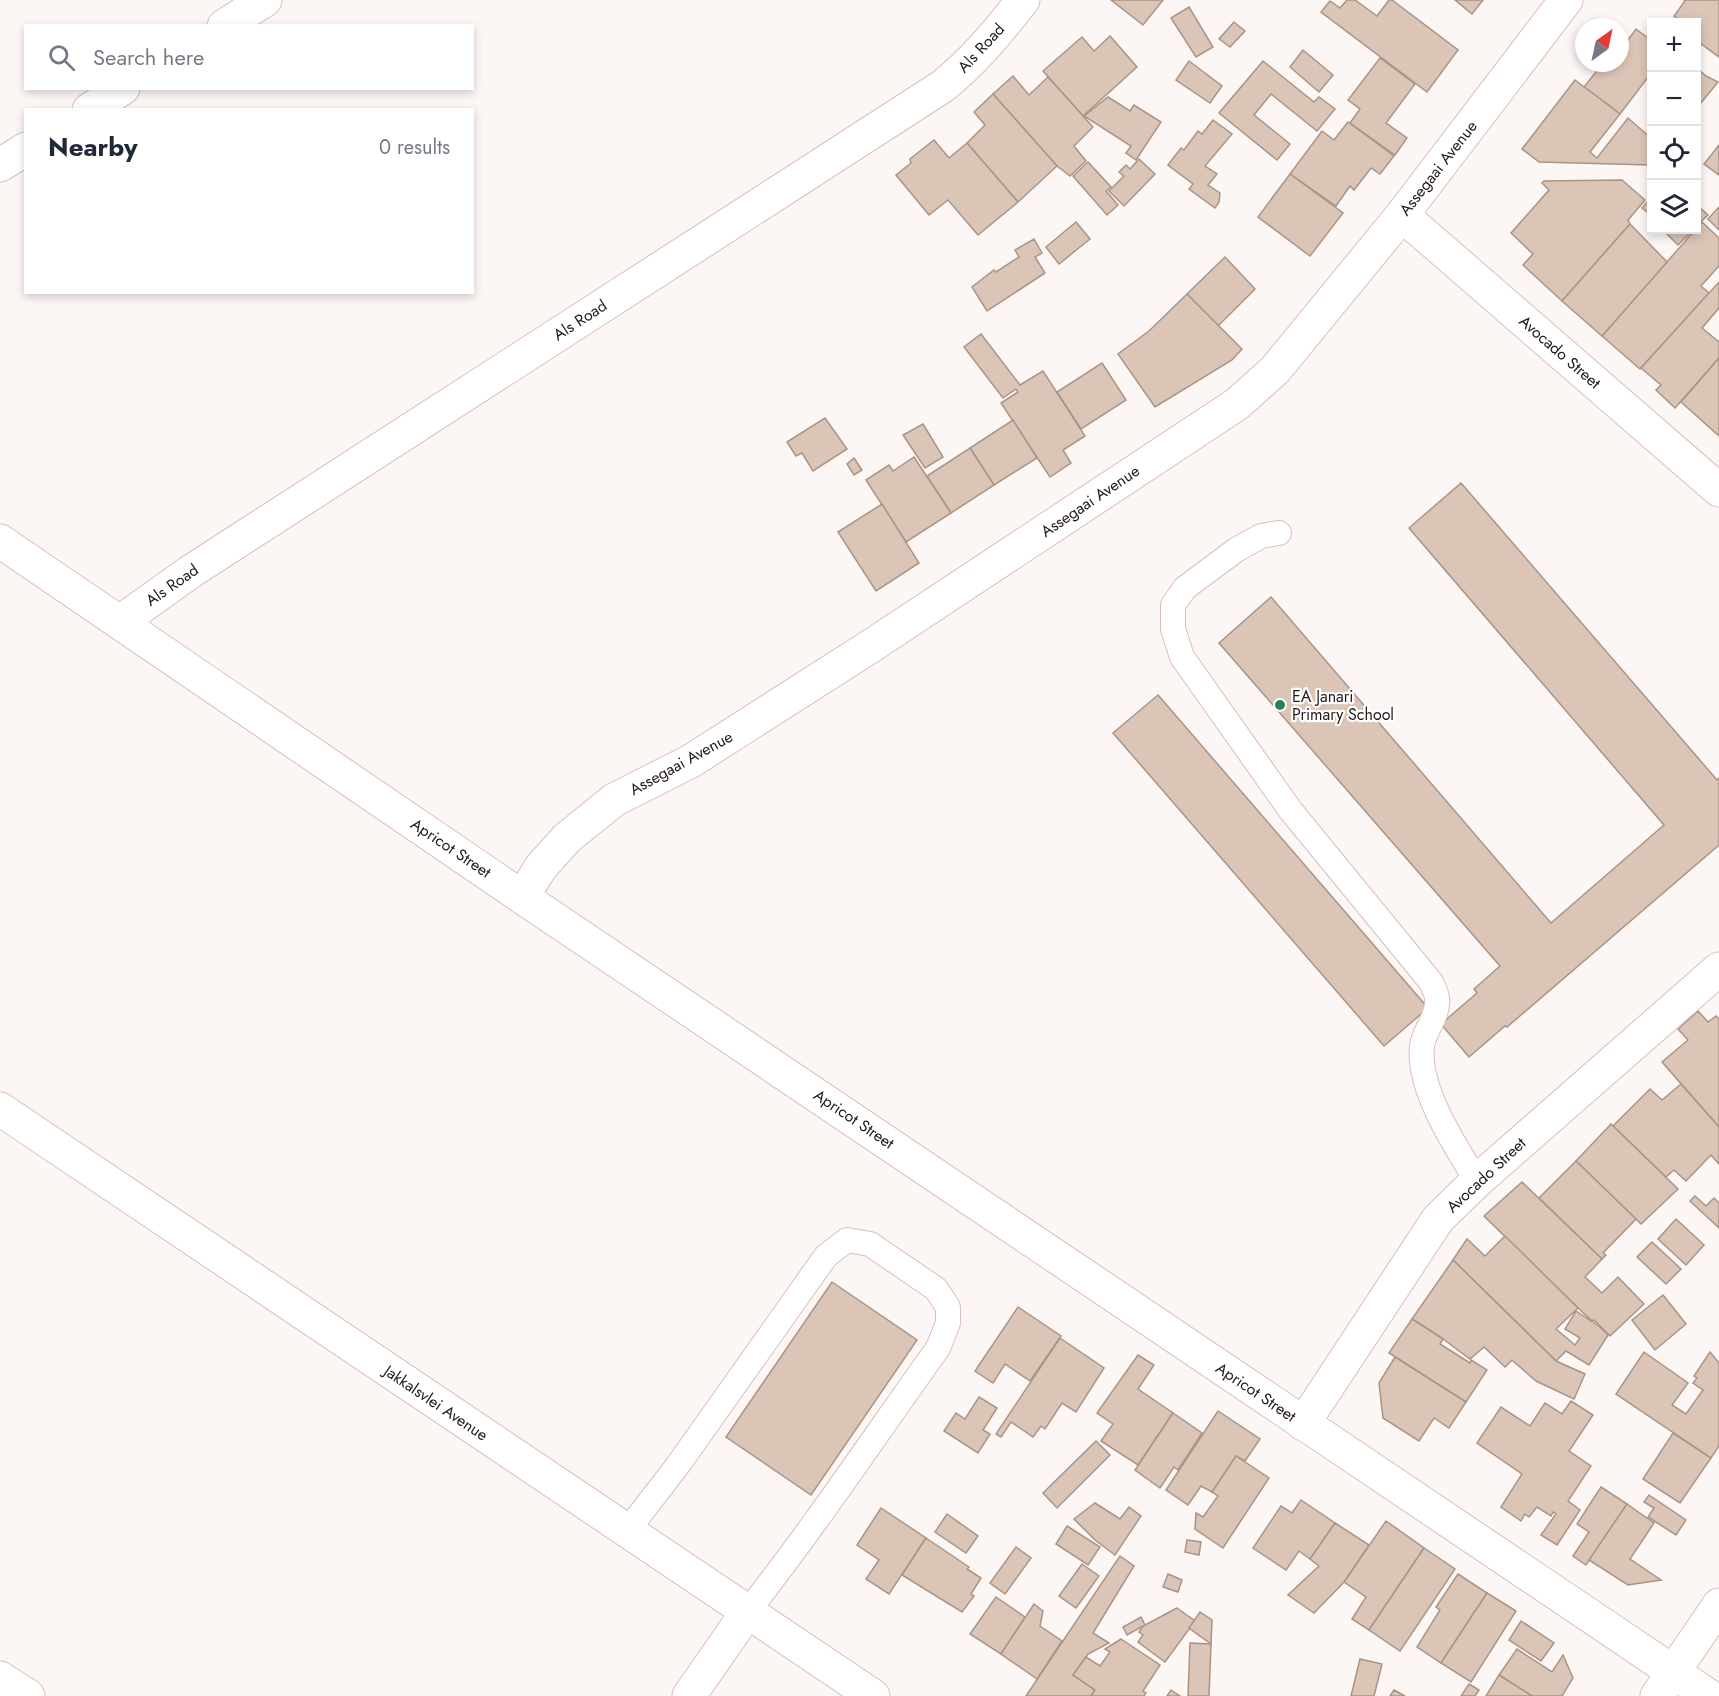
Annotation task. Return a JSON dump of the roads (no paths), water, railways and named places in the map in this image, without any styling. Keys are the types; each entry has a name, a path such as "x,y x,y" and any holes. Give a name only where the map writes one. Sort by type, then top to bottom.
{"street":[{"path":"227,24 265,0"},
{"name":"Als Road","path":"120,622 190,572 943,86 982,51 1023,0"},
{"name":"Assegaai Avenue","path":"522,897 541,867 567,838 615,800 700,755 884,638 1237,404 1275,370 1402,215 1566,0"},
{"path":"92,108 120,90"},
{"path":"0,165 24,150"},
{"name":"Avocado Street","path":"1402,215 1719,490"},
{"name":"Apricot Street","path":"0,541 522,897 982,1205 1303,1424 1665,1684 1709,1696"},
{"name":"Avocado Street","path":"1303,1424 1438,1219 1477,1180 1719,969"},
{"name":"Jakkalsvlei Avenue","path":"0,1109 873,1696"},
{"path":"1665,1684 1719,1605"},
{"path":"689,1696 748,1611"},
{"path":"0,1678 28,1696"}],"lane":[{"path":"1279,533 1261,537 1236,550 1185,588 1173,605 1173,629 1182,657 1291,811 1431,982 1437,998 1437,1008 1422,1045 1422,1066 1443,1125 1477,1180"},
{"path":"627,1531 678,1465 826,1256 847,1240 870,1244 936,1289 948,1307 948,1323 938,1348 798,1547 748,1611"}],"place":[{"name":"EA Janari Primary School","path":"1280,705"}]}
